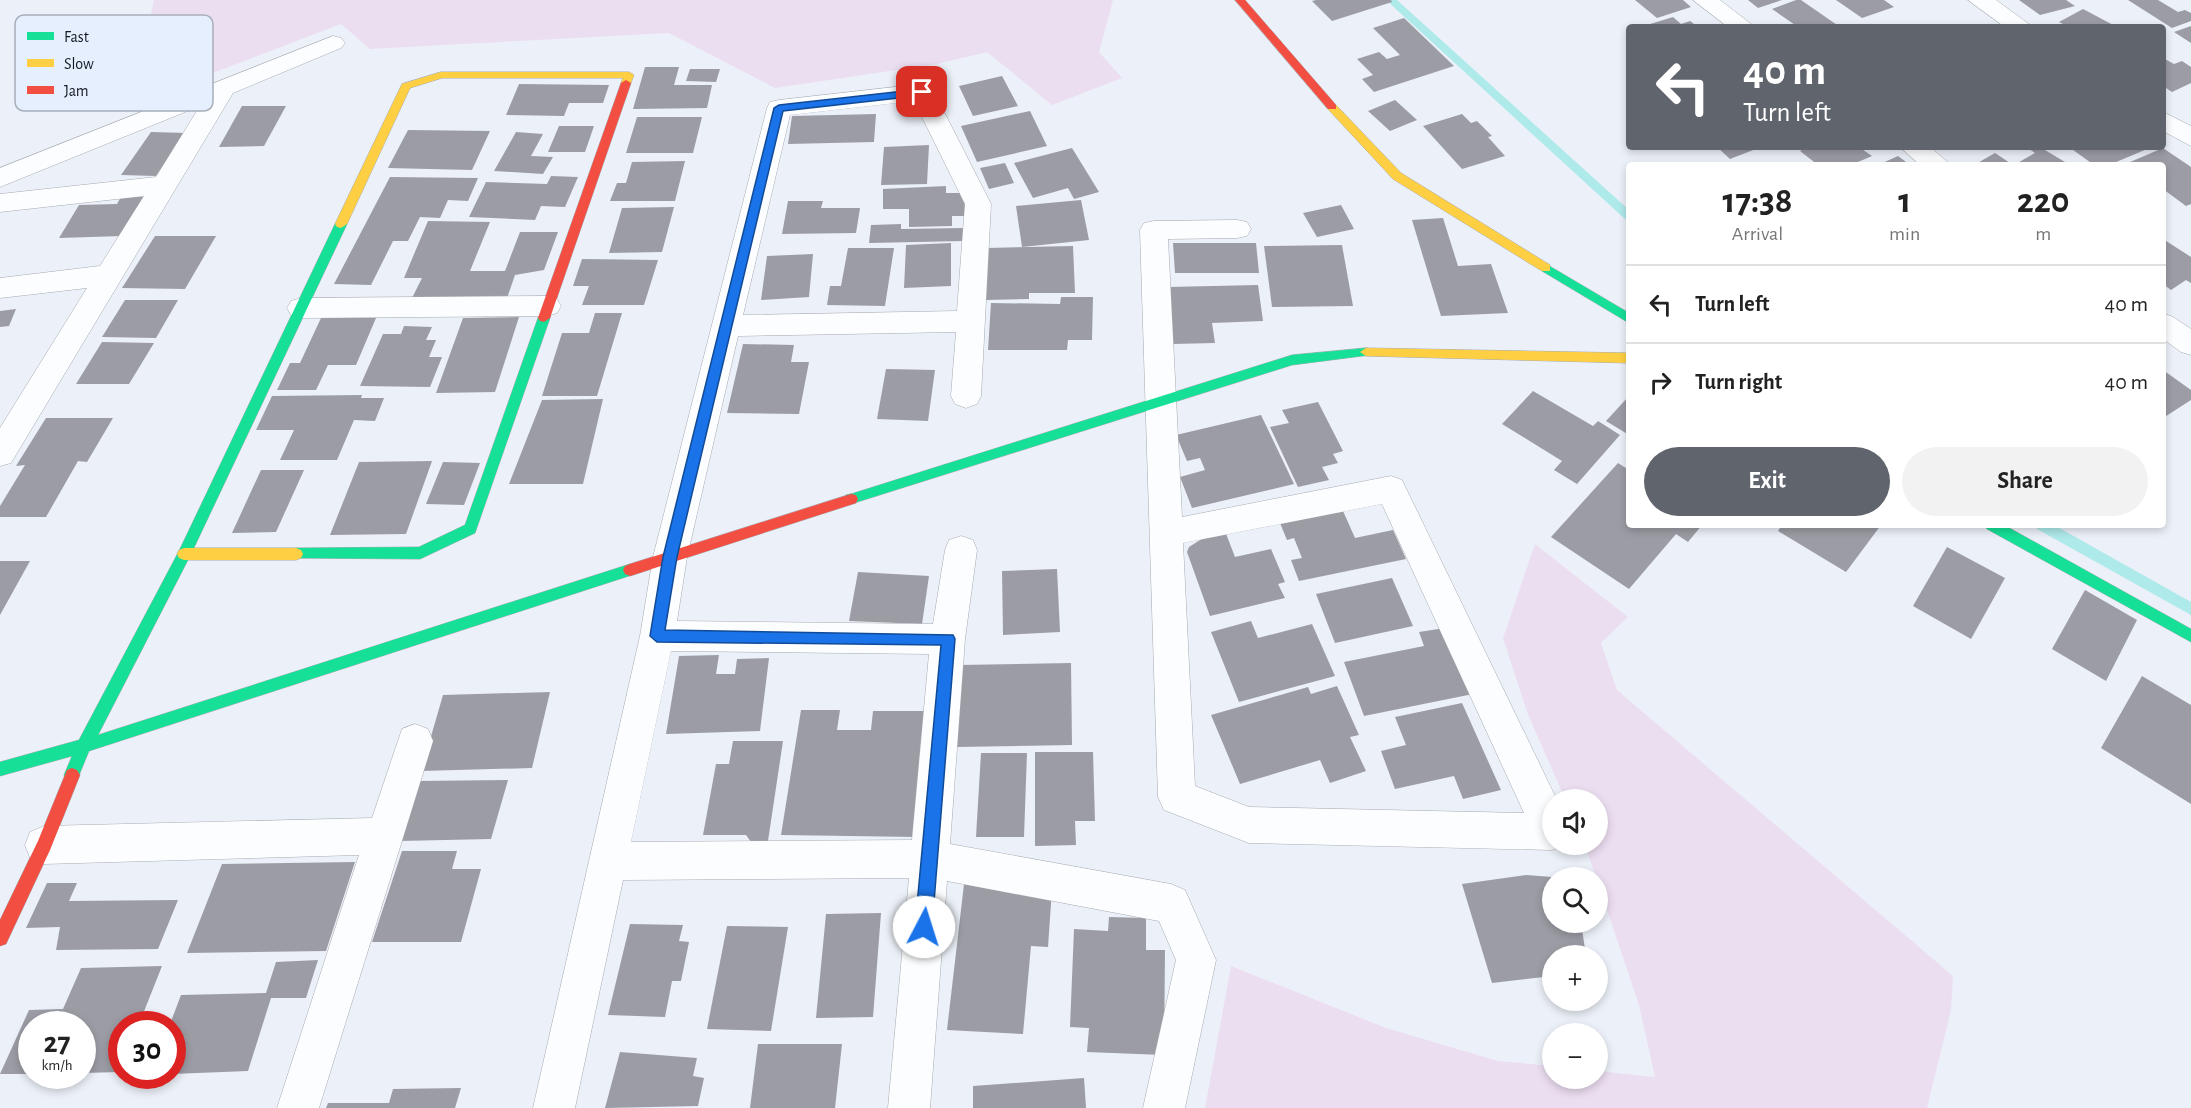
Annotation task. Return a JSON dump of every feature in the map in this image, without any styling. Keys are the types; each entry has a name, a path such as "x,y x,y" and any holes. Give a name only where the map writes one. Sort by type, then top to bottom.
{"street":[{"path":"1240,0 1348,126 1397,176 1626,317"},
{"path":"1705,0 1739,24"},
{"path":"1980,0 2016,24"},
{"path":"213,91 333,43"},
{"path":"0,939 44,845 84,746 184,554 406,86 441,75 628,75 470,529 420,553 184,554"},
{"path":"213,105 224,87"},
{"path":"554,1108 606,861 657,636 670,557 779,108 922,92 978,204 966,396"},
{"path":"0,178 165,111"},
{"path":"0,454 209,111"},
{"path":"2166,122 2191,138"},
{"path":"1917,150 1934,162"},
{"path":"0,203 164,185"},
{"path":"1237,229 1154,230 1177,796 1249,825 1542,832"},
{"path":"0,288 110,275"},
{"path":"301,308 548,306"},
{"path":"726,326 971,321"},
{"path":"2166,326 2191,344"},
{"path":"0,769 84,746 1162,399 1292,360 1354,352 1626,358"},
{"path":"1168,533 1390,489 1542,811"},
{"path":"1997,528 2191,636"},
{"path":"909,1108 948,639 961,550"},
{"path":"657,636 948,639"},
{"path":"298,1108 415,741"},
{"path":"44,845 386,836"},
{"path":"606,861 929,859 1171,904 1196,960 1164,1108"}],"shaded area":[{"path":"154,0 1113,0 1099,52 1122,78 1052,105 987,52 937,64 775,88 669,33 370,49 341,24 213,73 213,15 151,15"},
{"path":"1535,544 1628,617 1601,643 1617,690 1953,976 1951,1010 1927,1108 1205,1108 1231,966 1386,1028 1498,1061 1542,1065 1542,1089 1608,1089 1608,1072 1655,1077 1639,1005 1608,913 1608,867 1592,867 1588,855 1608,855 1608,789 1561,789 1527,712 1503,638"}],"building":[{"path":"1391,0 1392,2 1332,21 1312,1"},
{"path":"1635,0 1683,0 1691,7 1657,18"},
{"path":"1748,0 1782,0 1758,8"},
{"path":"1801,0 1836,24 1794,24 1772,9"},
{"path":"1836,0 1884,0 1894,7 1862,18"},
{"path":"2019,0 2066,0 2075,6 2040,15"},
{"path":"2128,0 2158,0 2178,12 2185,10 2191,13 2191,21 2172,28"},
{"path":"2083,9 2111,24 2063,24 2059,22"},
{"path":"1673,17 1681,24 1650,24"},
{"path":"1404,18 1454,66 1374,92 1362,79 1373,75 1357,59 1379,52 1387,59 1400,55 1373,28"},
{"path":"2191,26 2191,43 2174,32"},
{"path":"2166,60 2174,64 2182,61 2191,67 2191,83 2172,92 2166,88"},
{"path":"645,67 679,67 674,85 712,85 707,108 633,109"},
{"path":"690,69 720,69 716,82 686,81"},
{"path":"1002,76 1018,106 973,116 959,86"},
{"path":"519,84 609,85 603,103 569,103 564,116 506,115"},
{"path":"1395,100 1417,120 1390,131 1368,111"},
{"path":"242,106 286,106 264,146 219,147"},
{"path":"1030,111 1047,146 977,162 961,126"},
{"path":"876,114 874,142 788,144 792,116"},
{"path":"1462,114 1471,123 1477,121 1492,136 1488,137 1505,156 1462,169 1423,126"},
{"path":"637,117 702,117 693,153 626,153"},
{"path":"559,126 594,126 585,152 548,152"},
{"path":"408,130 490,131 472,170 388,168"},
{"path":"151,132 186,133 156,176 121,175"},
{"path":"516,132 543,134 531,156 553,157 543,174 494,171"},
{"path":"929,145 927,184 881,185 884,147"},
{"path":"1072,148 1099,192 1074,199 1068,188 1033,198 1014,163"},
{"path":"1720,150 1753,150 1730,159"},
{"path":"1863,150 1872,156 1858,162 1814,162 1800,151"},
{"path":"2030,150 2045,150 2065,162 2019,162 2035,153"},
{"path":"2073,150 2145,150 2116,162 2090,162"},
{"path":"2158,150 2166,150 2191,167 2191,204 2186,206 2166,191 2166,162 2130,162"},
{"path":"1995,153 2008,162 1979,162"},
{"path":"1898,156 1906,162 1885,162"},
{"path":"685,161 675,201 610,201 617,183 626,183 632,162"},
{"path":"1005,163 1014,183 989,189 980,168"},
{"path":"551,176 578,177 565,207 541,206 535,220 469,217 486,182 547,184"},
{"path":"390,177 478,178 468,201 448,200 440,218 420,217 408,241 393,241 371,285 334,284"},
{"path":"946,186 946,193 967,193 967,216 952,216 952,226 909,227 909,209 883,209 883,189"},
{"path":"121,197 144,197 121,236 59,238 79,205 117,204"},
{"path":"1081,200 1089,240 1022,247 1016,206"},
{"path":"788,201 823,201 821,208 860,208 856,233 782,234"},
{"path":"1341,205 1354,229 1317,237 1303,213"},
{"path":"674,207 662,252 609,253 622,208"},
{"path":"1443,218 1458,266 1491,264 1508,313 1441,316 1412,220"},
{"path":"428,221 490,222 470,271 505,271 520,232 558,232 544,270 515,275 507,298 412,298 422,278 404,278"},
{"path":"901,224 901,229 964,228 964,241 869,243 871,225"},
{"path":"155,236 216,236 185,289 122,288"},
{"path":"2166,241 2191,257 2191,283 2186,280 2171,290 2166,286"},
{"path":"951,243 951,286 904,288 906,245"},
{"path":"1173,243 1256,243 1259,273 1175,273"},
{"path":"1342,245 1353,306 1272,307 1264,246"},
{"path":"1073,246 1075,293 1029,293 1029,299 985,300 986,248"},
{"path":"848,248 894,248 885,306 827,305 830,286 841,286"},
{"path":"813,254 809,297 761,300 767,256"},
{"path":"582,259 658,260 644,305 582,305 589,286 573,286"},
{"path":"1258,285 1263,321 1212,323 1215,343 1173,344 1168,287"},
{"path":"1061,297 1093,297 1092,340 1068,340 1067,350 988,350 991,303 1060,304"},
{"path":"125,300 178,300 156,338 102,337"},
{"path":"16,309 9,326 0,327 0,311"},
{"path":"595,313 622,313 597,396 542,396 562,333 589,333"},
{"path":"519,317 495,392 436,393 463,318"},
{"path":"321,318 376,318 356,365 328,365 316,390 277,390 290,363 300,363"},
{"path":"404,326 432,327 426,340 436,340 429,357 442,357 430,387 360,386 383,334 401,334"},
{"path":"102,342 154,343 129,384 76,384"},
{"path":"743,344 794,345 791,362 809,362 799,414 727,413"},
{"path":"886,369 935,370 928,421 877,419"},
{"path":"2166,372 2191,390 2191,400 2166,416"},
{"path":"1533,391 1593,426 1598,421 1620,435 1577,484 1554,470 1562,461 1502,424"},
{"path":"362,395 361,398 384,398 375,421 354,420 337,460 280,460 294,430 256,430 272,396"},
{"path":"603,399 583,484 509,484 542,400"},
{"path":"1626,399 1626,433 1606,421"},
{"path":"1318,402 1343,451 1333,454 1338,463 1322,467 1329,480 1298,487 1270,427 1289,423 1282,410"},
{"path":"1261,415 1294,484 1192,508 1180,477 1205,470 1200,458 1187,461 1176,435"},
{"path":"46,418 113,418 87,462 78,461 46,517 0,517 0,506 25,465 16,466"},
{"path":"432,461 406,534 330,535 359,462"},
{"path":"443,462 480,463 464,505 426,504"},
{"path":"1618,463 1626,468 1626,528 1700,528 1688,542 1676,534 1629,589 1551,537"},
{"path":"261,470 304,470 276,532 232,533"},
{"path":"1343,511 1355,538 1393,530 1406,559 1299,581 1291,560 1302,558 1294,538 1287,540 1280,523"},
{"path":"1780,528 1879,528 1846,572 1778,531"},
{"path":"1225,531 1235,557 1271,549 1285,582 1278,584 1285,598 1210,616 1187,552 1189,547 1208,535"},
{"path":"1947,547 2005,578 1971,639 1913,606"},
{"path":"0,561 30,561 0,615"},
{"path":"1057,569 1060,632 1003,635 1002,571"},
{"path":"858,572 929,576 922,624 849,621"},
{"path":"1392,578 1413,626 1335,643 1316,594"},
{"path":"2085,590 2137,620 2106,681 2052,649"},
{"path":"1251,621 1258,638 1312,624 1335,676 1239,702 1211,632"},
{"path":"1445,628 1473,694 1364,716 1344,662 1424,646 1419,632"},
{"path":"719,655 716,674 735,674 737,659 769,658 760,731 666,734 679,656"},
{"path":"1071,663 1072,745 956,747 960,665"},
{"path":"2142,676 2191,705 2191,804 2101,748"},
{"path":"1337,686 1359,735 1350,737 1366,771 1330,783 1320,760 1240,784 1211,715 1308,687 1311,694"},
{"path":"550,692 532,768 421,771 443,695"},
{"path":"1462,703 1501,790 1463,799 1454,776 1395,789 1381,751 1406,745 1395,717"},
{"path":"801,710 840,710 837,730 871,730 873,711 928,711 917,837 781,835"},
{"path":"733,741 783,741 768,841 751,842 746,835 703,835 716,764 729,764"},
{"path":"1035,752 1093,752 1095,821 1075,821 1076,845 1035,846"},
{"path":"981,753 1027,753 1024,837 976,837"},
{"path":"508,780 491,839 399,841 417,781"},
{"path":"402,851 457,851 452,869 481,869 461,942 372,942"},
{"path":"355,862 326,951 187,953 222,864"},
{"path":"1526,875 1542,876 1542,933 1583,933 1584,945 1542,945 1542,977 1492,983 1462,884"},
{"path":"47,883 77,883 69,901 178,900 158,949 56,950 60,927 26,928"},
{"path":"964,884 1052,889 1048,947 1031,946 1023,1034 947,1030"},
{"path":"881,913 873,1017 816,1018 826,914"},
{"path":"1109,917 1146,918 1146,950 1165,950 1164,1055 1087,1052 1089,1028 1070,1027 1074,929 1108,931"},
{"path":"630,924 683,925 679,941 689,942 681,981 672,981 665,1017 608,1015"},
{"path":"727,926 788,927 771,1031 707,1029"},
{"path":"318,960 306,998 271,998 248,1071 186,1073 186,1011 175,1011 181,995 266,993 276,962"},
{"path":"162,966 144,1011 108,1011 108,1072 96,1073 96,1011 29,1011 63,1009 81,968"},
{"path":"18,1034 18,1074 0,1074"},
{"path":"758,1044 842,1044 835,1108 750,1108"},
{"path":"620,1052 697,1058 693,1076 704,1078 698,1106 605,1108"},
{"path":"1084,1078 1086,1108 973,1108 973,1086"},
{"path":"461,1088 455,1108 326,1108 328,1103 389,1103 393,1089"}],"waterway":[{"path":"1391,0 1626,213"},
{"path":"2047,528 2191,609"}],"traffic: fast":[{"path":"72,775 84,746 184,554 341,224"},
{"path":"1546,268 1626,317"},
{"path":"296,554 420,553 470,529 544,318"},
{"path":"851,499 1292,360 1366,352"},
{"path":"1997,528 2191,636"},
{"path":"0,769 84,746 630,570"}],"traffic: slow":[{"path":"341,224 406,86 441,75 629,75 626,83"},
{"path":"1332,107 1397,176 1546,268"},
{"path":"1366,352 1626,358"},
{"path":"184,554 296,554"}],"traffic: jam":[{"path":"1240,0 1332,107"},
{"path":"544,318 626,83"},
{"path":"630,570 851,499"},
{"path":"0,938 44,845 72,775"}],"route":[{"path":"922,92 779,108 670,557 657,636 948,639 924,927"}]}
